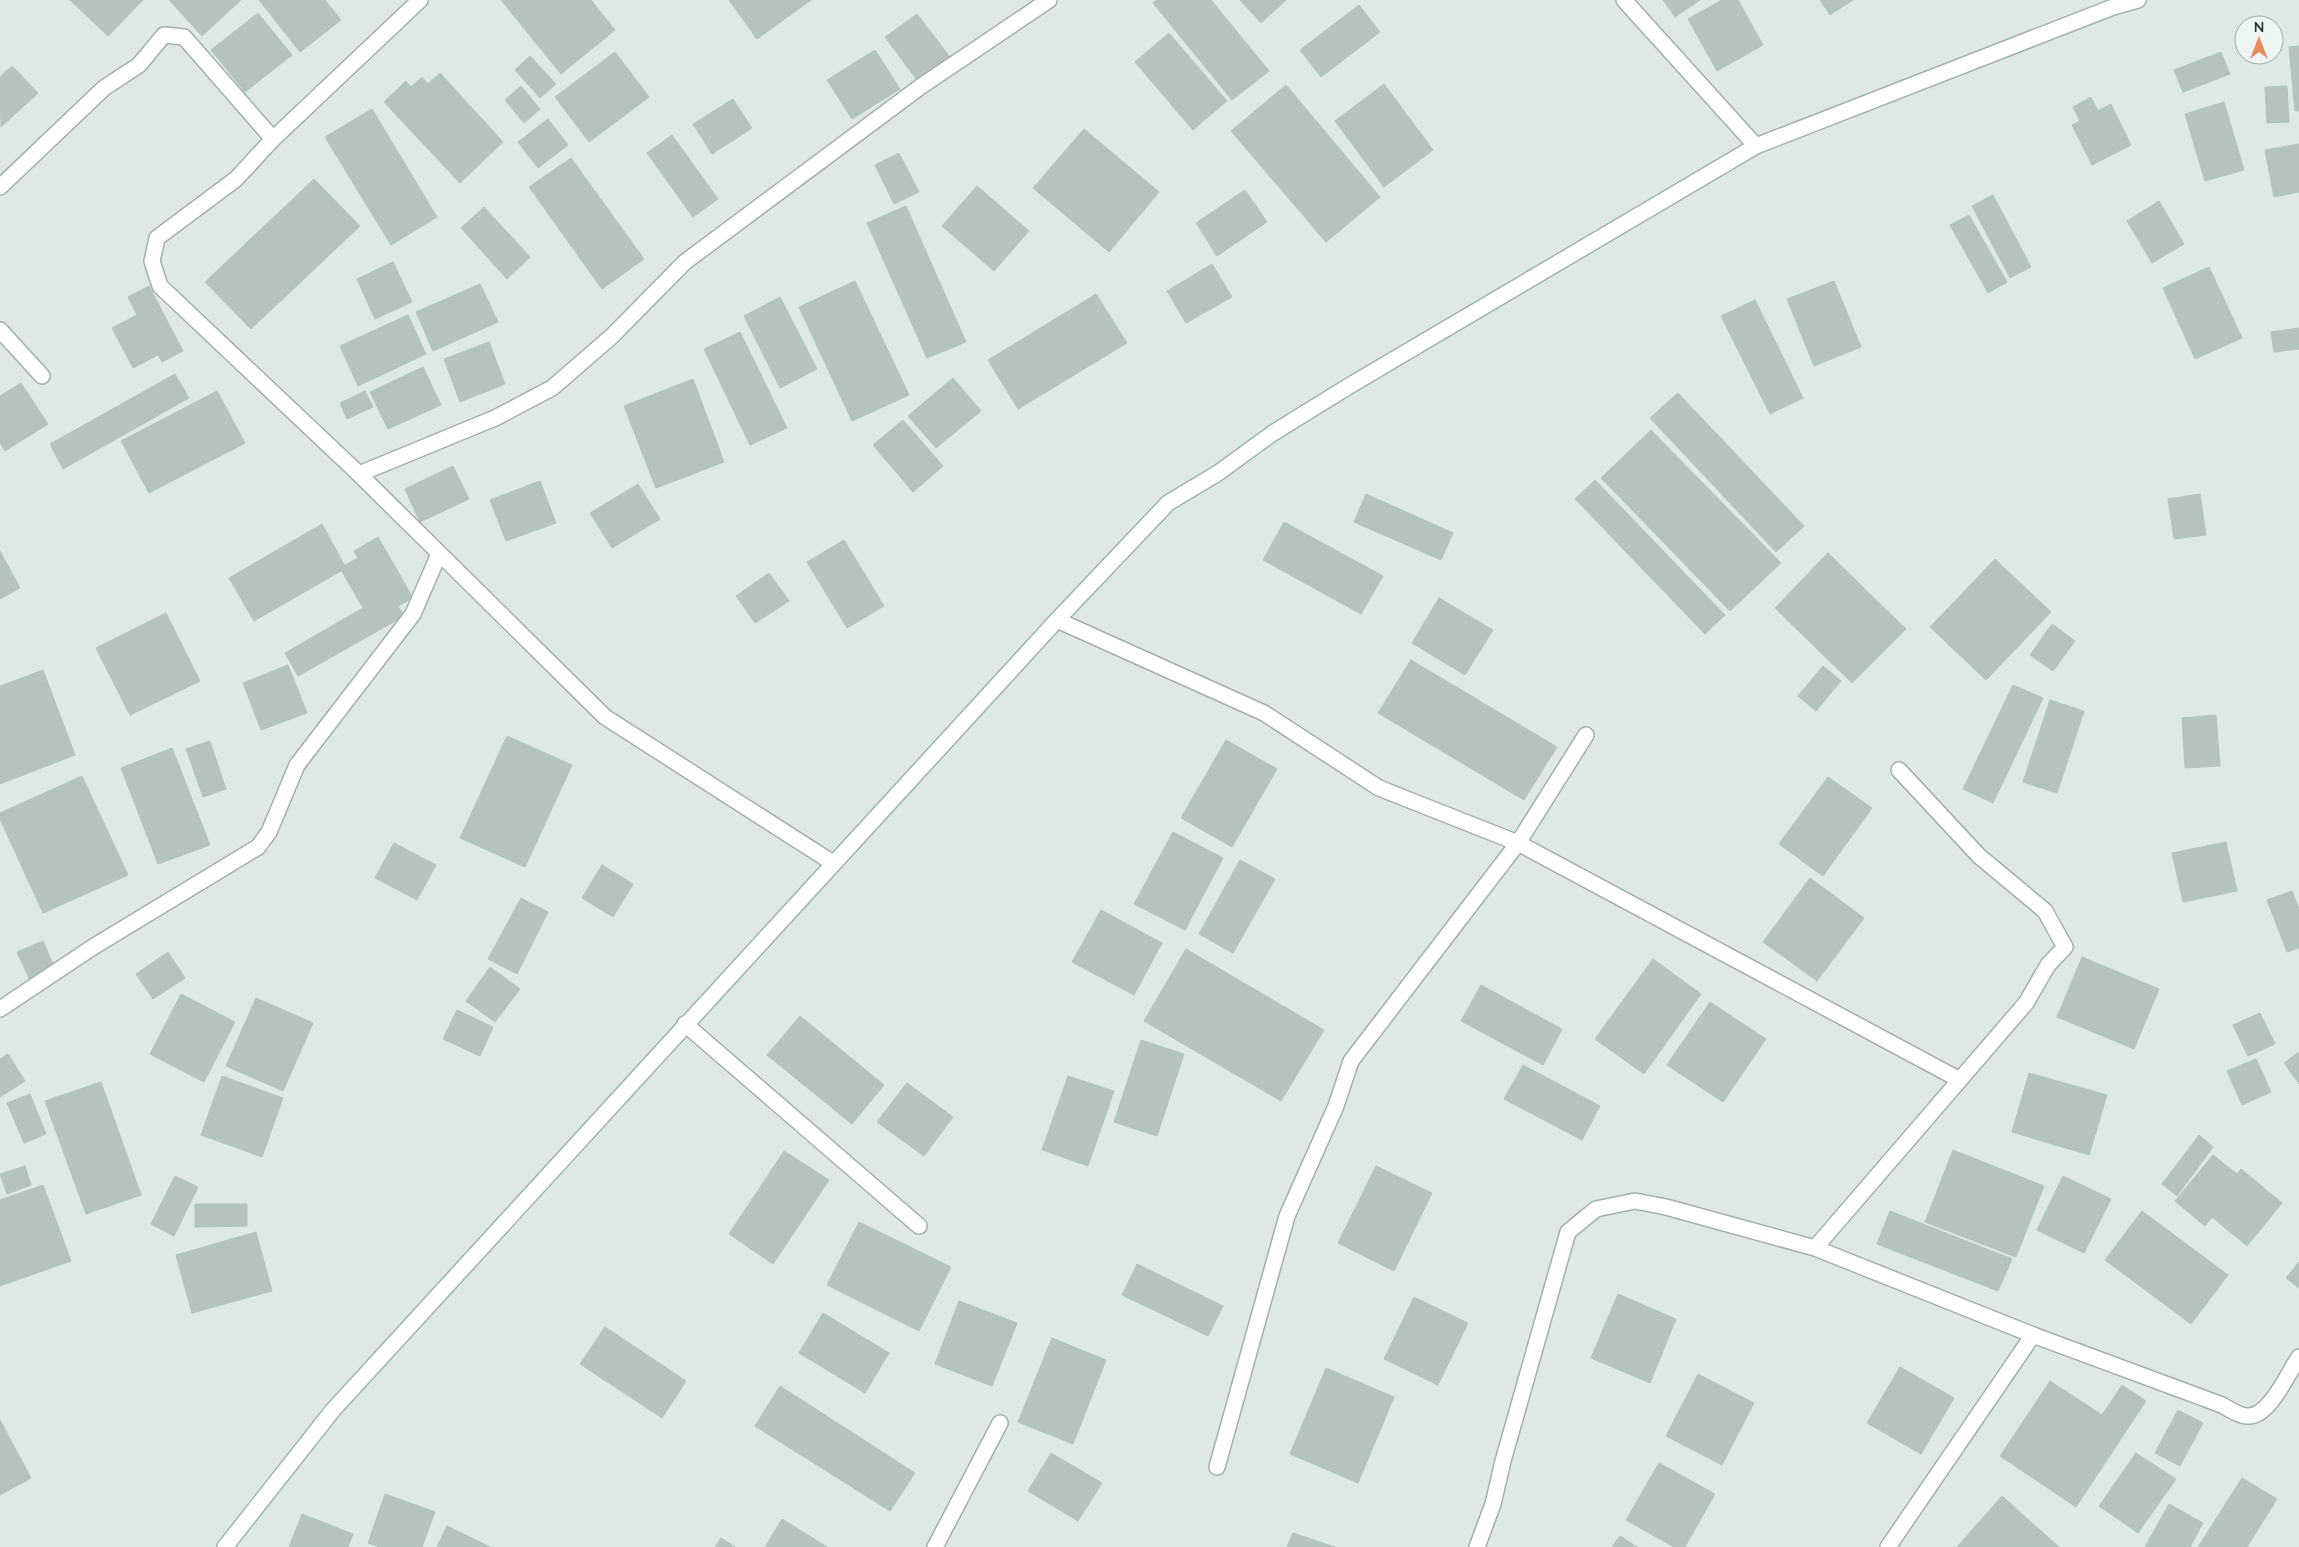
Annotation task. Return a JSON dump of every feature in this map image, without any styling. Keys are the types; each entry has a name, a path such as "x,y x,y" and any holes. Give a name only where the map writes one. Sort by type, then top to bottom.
{"street":[{"path":"420,0 273,139 236,179 157,238 152,260 160,286 359,474 605,717 833,864"},
{"path":"359,474 495,418 552,388 612,336 685,262 920,87 1049,0"},
{"path":"1624,0 1756,146"},
{"path":"225,1547 333,1410 685,1024 1057,620 1168,503 1218,473 1273,433 1349,386 1756,146 2112,4 2138,0"},
{"path":"0,187 104,88 139,65 164,35 184,37 273,139"},
{"path":"0,330 42,376"},
{"path":"0,1009 93,947 258,846 273,823 297,765 413,614 439,554"},
{"path":"1057,620 1264,713 1379,788 1518,843 1960,1080"},
{"path":"1218,1467 1287,1216 1336,1106 1351,1061 1518,843 1586,735"},
{"path":"1815,1248 2026,1003 2048,965 2065,947 2045,911 1979,856 1899,770"},
{"path":"685,1024 919,1226"},
{"path":"1476,1547 1493,1504 1503,1461 1568,1232 1596,1209 1635,1201 1666,1207 1815,1248 2033,1335 2222,1405 2246,1416 2256,1415 2266,1409 2299,1357"},
{"path":"1888,1547 2033,1335"},
{"path":"935,1547 1000,1422"}],"building":[{"path":"70,0 143,0 108,36"},
{"path":"169,0 241,0 202,36"},
{"path":"259,0 325,0 341,20 300,52"},
{"path":"501,0 591,0 615,30 561,74"},
{"path":"729,0 811,0 757,39"},
{"path":"1157,0 1211,0 1269,71 1232,100 1153,3"},
{"path":"1240,0 1286,0 1261,23"},
{"path":"1663,0 1700,0 1675,17"},
{"path":"1722,0 1738,0 1763,45 1717,71 1688,19"},
{"path":"1820,0 1853,0 1830,15"},
{"path":"1359,5 1380,32 1321,77 1300,50"},
{"path":"258,13 292,55 245,92 211,50"},
{"path":"917,14 950,57 917,80 885,37"},
{"path":"1169,33 1227,101 1193,130 1135,62"},
{"path":"2299,46 2299,111 2295,111 2289,47"},
{"path":"875,50 900,89 852,119 827,80"},
{"path":"615,52 649,97 589,142 555,97"},
{"path":"2221,52 2230,74 2183,92 2174,70"},
{"path":"530,56 556,84 540,98 515,70"},
{"path":"12,66 38,93 1,127 0,77"},
{"path":"440,73 503,142 460,183 384,102 406,81 411,87 422,77 428,84"},
{"path":"1384,84 1433,150 1384,187 1335,121"},
{"path":"1286,85 1380,197 1326,242 1231,131"},
{"path":"521,86 540,109 524,123 505,100"},
{"path":"2287,86 2289,122 2267,123 2265,87"},
{"path":"2091,97 2098,111 2111,104 2131,145 2092,165 2072,125 2080,121 2073,107"},
{"path":"733,99 752,128 712,154 693,124"},
{"path":"2224,102 2244,170 2205,181 2185,114"},
{"path":"372,109 437,217 391,245 325,137"},
{"path":"548,119 568,145 538,168 518,142"},
{"path":"1084,129 1159,192 1109,252 1033,188"},
{"path":"672,135 718,199 693,217 647,153"},
{"path":"2299,144 2299,192 2274,197 2265,150"},
{"path":"899,153 919,192 894,204 875,165"},
{"path":"571,158 644,259 602,289 529,187"},
{"path":"314,179 360,226 251,329 205,282"},
{"path":"977,186 1029,231 994,271 942,226"},
{"path":"1245,190 1267,222 1217,256 1196,223"},
{"path":"1993,195 2031,267 2010,278 1972,206"},
{"path":"2159,201 2184,244 2152,263 2127,221"},
{"path":"906,206 966,342 927,358 867,223"},
{"path":"484,207 530,257 507,279 461,228"},
{"path":"1969,215 2007,282 1988,293 1950,225"},
{"path":"393,262 412,302 375,319 357,279"},
{"path":"1212,264 1232,297 1186,323 1167,291"},
{"path":"2209,267 2242,338 2195,359 2163,288"},
{"path":"855,281 909,395 852,421 799,307"},
{"path":"1834,281 1861,347 1814,366 1787,299"},
{"path":"480,284 498,322 433,351 416,312"},
{"path":"149,286 183,351 162,362 158,355 133,368 112,328 137,315 128,297"},
{"path":"1096,294 1127,343 1018,409 988,360"},
{"path":"780,297 817,369 780,388 744,316"},
{"path":"1755,300 1803,398 1770,414 1721,316"},
{"path":"408,315 426,354 358,386 340,346"},
{"path":"2299,328 2299,349 2274,352 2271,332"},
{"path":"740,332 787,428 750,445 704,349"},
{"path":"489,342 505,384 460,402 444,359"},
{"path":"423,367 441,405 388,429 370,392"},
{"path":"175,374 189,398 63,469 50,444"},
{"path":"953,378 981,411 936,448 908,416"},
{"path":"693,379 724,462 656,488 624,406"},
{"path":"21,383 48,424 5,451 0,443 0,396"},
{"path":"217,391 245,443 149,493 121,441"},
{"path":"365,391 373,407 347,419 340,403"},
{"path":"1678,393 1804,526 1776,552 1650,418"},
{"path":"903,420 943,466 913,492 873,445"},
{"path":"1651,430 1781,563 1730,611 1601,478"},
{"path":"453,466 469,499 420,522 405,489"},
{"path":"1595,480 1725,615 1705,634 1575,499"},
{"path":"540,481 556,523 506,541 490,500"},
{"path":"638,484 660,519 612,548 590,513"},
{"path":"1366,494 1453,533 1441,560 1354,522"},
{"path":"2200,494 2206,535 2174,539 2168,499"},
{"path":"1284,522 1383,576 1361,614 1263,560"},
{"path":"322,524 346,568 254,621 229,578"},
{"path":"378,537 413,598 398,606 404,616 298,676 285,653 363,608 340,568 358,558 354,551"},
{"path":"844,540 884,606 847,628 807,562"},
{"path":"0,551 20,588 0,599"},
{"path":"1828,553 1906,629 1852,683 1775,608"},
{"path":"1995,559 2051,612 1986,680 1930,627"},
{"path":"769,573 789,601 755,623 736,596"},
{"path":"1439,598 1493,630 1465,675 1412,643"},
{"path":"166,613 200,681 130,715 96,648"},
{"path":"2052,624 2075,641 2053,671 2030,655"},
{"path":"1411,660 1557,747 1524,800 1378,713"},
{"path":"288,665 307,713 261,730 243,683"},
{"path":"1823,666 1841,681 1816,711 1798,696"},
{"path":"43,670 75,755 0,784 0,686"},
{"path":"2013,685 2043,698 1993,803 1963,789"},
{"path":"2050,700 2084,711 2057,793 2023,782"},
{"path":"2216,715 2220,766 2185,768 2182,718"},
{"path":"507,736 572,765 525,867 460,838"},
{"path":"1226,740 1277,769 1232,847 1181,818"},
{"path":"210,741 226,789 203,797 186,749"},
{"path":"172,748 210,845 158,864 121,768"},
{"path":"82,776 128,875 43,913 0,819 0,813"},
{"path":"1828,777 1872,808 1823,876 1779,844"},
{"path":"1173,832 1223,858 1185,930 1134,904"},
{"path":"2226,842 2237,891 2183,902 2172,853"},
{"path":"394,843 436,865 417,900 375,878"},
{"path":"1240,860 1275,879 1233,953 1199,934"},
{"path":"602,865 633,884 613,917 582,898"},
{"path":"1810,878 1864,918 1817,981 1763,942"},
{"path":"2292,891 2299,909 2299,948 2287,952 2267,900"},
{"path":"521,898 548,912 517,974 488,959"},
{"path":"1101,910 1162,943 1134,995 1072,962"},
{"path":"43,941 55,969 30,980 17,952"},
{"path":"1186,949 1324,1030 1281,1101 1144,1021"},
{"path":"168,952 185,978 153,999 136,974"},
{"path":"2082,957 2159,989 2134,1049 2057,1017"},
{"path":"1653,959 1701,994 1644,1074 1595,1039"},
{"path":"490,967 520,989 495,1022 466,1001"},
{"path":"1481,985 1562,1029 1543,1065 1461,1021"},
{"path":"181,994 235,1022 204,1082 150,1054"},
{"path":"256,998 313,1023 283,1091 226,1066"},
{"path":"1710,1002 1766,1039 1723,1102 1667,1065"},
{"path":"457,1010 493,1027 480,1056 443,1039"},
{"path":"2260,1013 2275,1044 2248,1056 2233,1025"},
{"path":"800,1016 884,1085 852,1124 767,1055"},
{"path":"1141,1040 1184,1054 1157,1136 1114,1122"},
{"path":"2299,1052 2299,1084 2284,1063"},
{"path":"8,1054 25,1081 0,1097 0,1059"},
{"path":"2256,1059 2271,1092 2242,1105 2227,1071"},
{"path":"1523,1065 1600,1106 1582,1140 1504,1099"},
{"path":"2029,1073 2107,1095 2089,1155 2012,1132"},
{"path":"222,1076 283,1098 262,1157 201,1135"},
{"path":"1068,1076 1114,1091 1088,1166 1042,1150"},
{"path":"101,1082 141,1195 86,1214 45,1101"},
{"path":"907,1083 953,1117 924,1156 877,1122"},
{"path":"30,1094 46,1134 24,1143 7,1103"},
{"path":"2199,1135 2213,1147 2177,1196 2162,1184"},
{"path":"1953,1150 2044,1186 2016,1257 1925,1222"},
{"path":"784,1151 829,1180 773,1264 729,1234"},
{"path":"2213,1155 2237,1174 2241,1169 2282,1203 2247,1246 2212,1217 2205,1226 2175,1201"},
{"path":"25,1166 31,1185 7,1194 0,1174"},
{"path":"1376,1166 1432,1193 1394,1271 1338,1243"},
{"path":"175,1176 198,1187 174,1236 151,1224"},
{"path":"2063,1176 2111,1199 2084,1253 2037,1230"},
{"path":"43,1185 71,1261 0,1286 0,1200"},
{"path":"195,1204 247,1204 247,1226 195,1227"},
{"path":"1890,1211 2012,1259 1998,1291 1877,1244"},
{"path":"2142,1211 2228,1275 2191,1324 2105,1260"},
{"path":"859,1222 951,1267 919,1331 827,1285"},
{"path":"256,1232 272,1291 192,1313 176,1255"},
{"path":"2299,1262 2299,1288 2286,1278"},
{"path":"1137,1264 1223,1306 1208,1336 1122,1295"},
{"path":"1618,1294 1676,1319 1650,1383 1591,1358"},
{"path":"1414,1297 1468,1323 1438,1385 1384,1359"},
{"path":"959,1301 1017,1323 992,1386 935,1364"},
{"path":"823,1313 889,1353 865,1393 799,1353"},
{"path":"605,1327 686,1381 662,1418 580,1364"},
{"path":"1052,1338 1106,1360 1073,1444 1018,1422"},
{"path":"1900,1367 1954,1398 1921,1454 1867,1423"},
{"path":"1326,1368 1394,1397 1358,1483 1290,1454"},
{"path":"1698,1374 1754,1403 1722,1465 1666,1436"},
{"path":"2050,1381 2102,1415 2122,1385 2146,1401 2076,1507 2000,1456"},
{"path":"780,1386 915,1473 890,1511 755,1426"},
{"path":"2178,1410 2203,1423 2180,1466 2155,1453"},
{"path":"0,1420 31,1478 0,1495"},
{"path":"1051,1453 1102,1483 1078,1521 1028,1491"},
{"path":"2136,1453 2176,1479 2138,1533 2099,1506"},
{"path":"1659,1463 1715,1494 1685,1547 1674,1547 1626,1520"},
{"path":"2242,1478 2277,1499 2247,1547 2198,1547"},
{"path":"385,1494 435,1512 422,1547 379,1547 368,1543"},
{"path":"2002,1496 2059,1547 1957,1547"},
{"path":"2169,1504 2203,1523 2190,1547 2145,1547"},
{"path":"302,1514 353,1534 348,1547 289,1547"},
{"path":"782,1519 827,1547 765,1547"},
{"path":"447,1526 490,1547 437,1547"},
{"path":"1293,1533 1335,1547 1287,1547"},
{"path":"1620,1536 1637,1547 1612,1547"},
{"path":"721,1538 735,1547 715,1547"}]}
